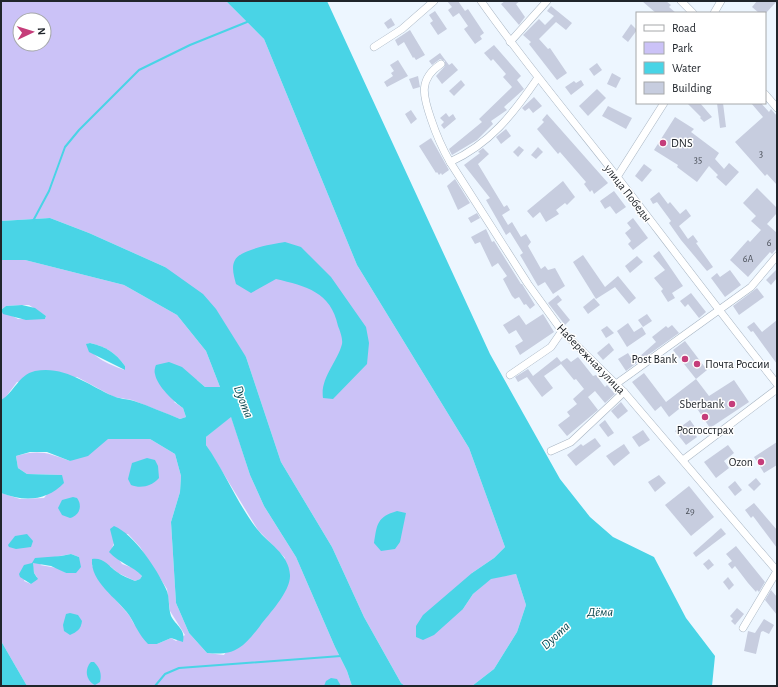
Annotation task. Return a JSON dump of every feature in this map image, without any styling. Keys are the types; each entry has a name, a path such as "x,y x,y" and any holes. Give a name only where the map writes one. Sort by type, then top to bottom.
{"street":[{"path":"374,47 402,29 434,1"},
{"name":"улица Победы","path":"481,1 538,79 617,177 717,310 777,384"},
{"path":"510,42 547,1"},
{"path":"681,1 692,12"},
{"path":"715,12 721,1"},
{"name":"Набережная улица","path":"441,64 425,83 424,101 439,141 450,162 528,284 562,331 624,392 777,571"},
{"path":"450,162 469,153 487,140 515,111 538,79"},
{"path":"766,95 777,108"},
{"path":"617,177 663,104"},
{"path":"616,384 751,286 777,256"},
{"path":"510,374 551,347 562,331"},
{"path":"683,460 777,389"},
{"path":"551,451 571,442 624,392"},
{"path":"743,628 777,571"}],"green space":[{"path":"1,1 226,1 264,39 357,265 469,448 505,547 494,558 472,573 463,609 473,594 491,578 516,574 526,605 517,632 494,669 472,686 405,686 401,683 364,617 332,547 281,462 246,357 165,267 89,233 50,218 1,221"},
{"path":"1,260 25,260 124,285 177,315 206,351 220,387 205,387 197,380 174,402 183,408 186,417 180,419 132,400 114,397 77,377 17,382 5,398 1,400","holes":["29,305 46,316 45,319 18,319 1,310 6,306","90,343 101,346 118,357 125,366 125,370 97,357 89,349 87,344"]},
{"path":"231,416 250,475 264,506 296,557 347,671 352,686 27,686 1,641 1,493 20,499 44,498 62,475 27,474 18,468 16,456 38,452 70,461 108,438 150,439 175,454 181,476 180,492 171,522 176,603 189,633 207,653 224,655 285,558 258,530 206,445 206,437","holes":["112,534 128,534 140,547 167,589 170,611 185,635 176,641 171,638 157,644 134,624 129,615 100,582 92,565 110,566 118,573 135,581 140,579 142,576 136,569 122,564 112,548 114,543","71,554 79,557 66,573 57,568 40,565 55,557","32,563 34,573 37,577 31,584 24,581"]}],"water":[{"name":"Дёма","path":"226,1 327,1 490,354 560,479 590,517 613,537 654,557 686,618 715,656 712,686 472,686 494,669 517,632 526,605 516,574 491,579 473,594 463,609 434,635 423,640 416,637 416,626 423,615 472,573 494,558 505,547 469,448 357,265 264,39"},
{"name":"Dyoma","path":"50,218 89,233 165,267 203,294 216,309 246,357 281,462 332,547 364,617 401,683 405,686 352,686 347,671 296,557 264,506 250,475 231,417 206,437 206,445 250,519 286,561 290,575 287,588 274,609 248,640 232,652 217,654 207,653 189,633 176,603 171,522 180,492 181,476 175,454 150,439 108,439 88,456 70,461 47,452 30,452 16,456 18,468 27,474 62,475 64,483 50,493 35,498 18,498 1,493 1,400 24,376 29,373 46,370 66,373 115,397 134,401 180,419 186,417 183,408 171,398 159,384 155,373 156,365 169,362 182,367 205,387 220,387 206,351 177,315 124,285 25,260 1,260 1,221"},
{"path":"285,242 301,247 331,277 366,327 369,343 367,364 333,399 323,398 324,384 326,377 340,351 342,342 335,315 330,305 316,292 276,279 251,293 236,284 233,266 238,256 250,250"},
{"path":"22,305 35,308 46,316 45,319 26,320 3,314 1,310 6,306"},
{"path":"90,343 105,348 118,357 125,366 125,370 89,352 86,344"},
{"path":"147,458 155,460 158,466 159,478 146,486 139,487 131,485 128,479 132,463"},
{"path":"73,497 77,498 80,507 78,513 70,518 62,515 58,508 62,500"},
{"path":"397,511 406,513 400,542 395,549 381,551 374,543 377,526 385,516"},
{"path":"114,526 122,530 137,544 157,572 167,592 171,616 182,631 184,638 183,642 171,638 157,644 148,644 140,634 129,615 105,589 95,575 92,559 99,559 103,561 123,576 135,581 140,579 142,576 109,552 114,545 110,529"},
{"path":"27,534 33,541 31,547 16,549 9,547 8,545 15,536"},
{"path":"71,554 79,557 81,567 76,573 66,573 51,566 33,563 34,573 38,579 31,584 20,577 19,574 24,565 32,563 35,558"},
{"path":"70,613 78,615 82,621 78,630 70,635 64,631 63,625 66,614"},
{"path":"1,641 27,686 1,686"},
{"path":"91,662 96,664 101,674 100,682 95,685 90,681 87,675 87,668"},
{"path":"331,678 337,679 341,686 324,686 326,681"}],"building":[{"path":"447,1 458,1 465,11 468,9 484,33 480,36 482,39 475,44 464,29 468,26 459,13 453,17 448,10 452,7"},
{"path":"505,1 520,1 516,4 525,17 519,25 501,4"},
{"path":"642,1 666,1 671,5 669,7 675,12 655,12"},
{"path":"757,1 777,1 766,13 758,12 752,7"},
{"path":"551,6 572,23 566,30 556,22 539,39 548,49 550,48 567,73 557,80 529,44 531,42 523,35 539,19 545,25 554,16 547,11"},
{"path":"435,11 447,29 438,35 430,23 433,21 429,15"},
{"path":"391,18 395,25 388,29 384,23"},
{"path":"631,24 636,29 636,31 628,42 622,37"},
{"path":"410,30 425,55 416,60 414,57 413,58 404,42 398,46 395,40"},
{"path":"494,45 521,76 517,80 524,89 504,107 507,110 491,121 493,124 477,140 452,155 449,149 482,122 479,119 512,87 503,77 506,74 493,59 491,61 484,53"},
{"path":"440,53 449,65 452,63 458,70 442,84 436,76 445,66 445,61 440,59 432,65 429,61"},
{"path":"398,60 408,76 387,87 384,82 393,76 391,73 394,71 390,65"},
{"path":"597,63 602,70 594,76 589,69"},
{"path":"612,73 621,78 616,88 607,84"},
{"path":"418,76 420,87 413,89 409,79"},
{"path":"461,80 465,85 454,96 449,91"},
{"path":"581,80 584,85 571,95 565,87 574,81 576,83"},
{"path":"597,89 606,98 588,116 579,106"},
{"path":"534,97 542,106 533,113 529,108 525,111 522,108"},
{"path":"688,104 701,104 712,117 704,122 700,118 701,117"},
{"path":"717,104 723,104 726,127 720,128"},
{"path":"752,104 762,104 769,112 771,109 777,116 777,185 767,174 765,176 735,142 763,117"},
{"path":"608,106 632,118 626,129 602,116"},
{"path":"411,110 417,119 411,124 405,114"},
{"path":"446,113 449,117 453,114 456,119 444,129 441,125 444,122 440,118"},
{"path":"547,114 608,183 594,194 592,190 590,192 584,184 586,182 560,152 558,154 537,129 544,122 542,120"},
{"path":"675,117 694,129 691,132 719,153 715,159 724,169 729,163 739,172 726,186 716,177 718,175 709,166 697,182 677,167 678,165 654,150"},
{"path":"506,129 511,136 501,144 496,137"},
{"path":"431,138 449,170 442,175 441,173 439,175 437,172 436,173 419,146"},
{"path":"519,146 524,150 518,157 513,152"},
{"path":"538,147 543,152 536,159 531,155"},
{"path":"483,148 489,154 478,164 504,207 507,205 510,210 502,215 508,225 512,222 521,237 526,234 531,242 528,246 541,269 545,266 548,270 555,268 565,286 553,294 545,282 538,286 520,255 523,253 510,232 506,235 486,200 490,198 464,165 480,153 478,152"},
{"path":"644,164 652,170 642,182 635,176"},
{"path":"455,179 470,203 458,210 447,186"},
{"path":"563,181 575,197 567,205 565,203 556,210 559,214 546,222 540,212 533,218 527,211"},
{"path":"757,188 777,208 777,213 767,224 777,233 777,248 772,254 770,252 748,277 730,260 748,240 750,242 761,230 751,221 756,216 743,203"},
{"path":"614,191 626,207 616,214 610,206 605,209 600,201"},
{"path":"659,192 668,204 670,202 680,214 686,209 691,216 679,226 688,239 693,235 698,242 696,243 713,267 707,271 681,240 669,223 671,221 657,202 653,204 650,199"},
{"path":"477,213 480,218 471,223 468,218"},
{"path":"633,218 648,238 633,250 628,244 631,241 625,233 631,228 627,223"},
{"path":"486,229 492,242 494,241 535,305 530,309 526,304 524,305 519,297 515,299 512,296 503,279 507,276 498,263 492,267 480,242 475,244 471,237"},
{"path":"659,251 683,286 672,293 675,298 668,302 661,291 663,289 654,278 665,270 653,256"},
{"path":"583,255 605,287 618,276 636,298 629,304 615,287 596,299 573,262"},
{"path":"637,256 643,262 630,273 625,266"},
{"path":"777,269 777,278 771,285 766,280"},
{"path":"730,270 741,285 725,297 711,278 717,273 720,277"},
{"path":"757,288 764,297 739,315 733,306"},
{"path":"691,293 706,312 699,318 688,304 685,307 680,301"},
{"path":"558,295 562,300 557,304 570,320 565,325 548,303"},
{"path":"594,298 600,305 588,314 583,307"},
{"path":"543,314 554,332 520,355 515,346 523,341 516,330 509,334 503,325 519,315 526,325"},
{"path":"647,314 652,321 643,327 638,320"},
{"path":"777,320 777,364 753,331 751,332 747,327 754,322 762,332"},
{"path":"628,323 634,332 642,327 646,334 627,347 617,331"},
{"path":"672,325 679,333 641,360 639,357 656,342 652,337 666,326 668,328"},
{"path":"607,326 614,333 606,338 601,330"},
{"path":"685,341 707,370 696,379 673,350"},
{"path":"609,343 614,350 603,360 597,353"},
{"path":"628,353 631,358 634,356 638,362 626,371 618,359"},
{"path":"557,357 561,362 567,358 571,362 578,357 593,376 596,375 605,387 607,385 615,394 605,403 595,391 588,397 598,410 567,436 558,425 570,416 567,412 577,404 573,399 584,389 576,379 574,380 561,364 544,376 553,388 542,397 527,377 518,382 515,377 528,369 533,376"},
{"path":"644,373 666,402 696,379 709,396 734,380 749,402 710,428 698,410 689,401 669,417 661,406 655,411 632,382"},
{"path":"621,402 628,411 618,419 611,411"},
{"path":"605,420 614,433 608,437 599,425"},
{"path":"690,420 695,427 692,430 697,437 686,445 675,431"},
{"path":"643,430 650,440 639,447 632,437"},
{"path":"595,438 601,446 576,466 567,455 581,444 583,446"},
{"path":"777,442 777,465 764,473 754,457"},
{"path":"624,444 630,453 614,466 606,456"},
{"path":"728,445 734,453 724,461 729,468 716,478 704,462"},
{"path":"659,475 666,483 655,492 648,482"},
{"path":"756,478 761,484 754,491 748,485"},
{"path":"735,481 742,490 735,496 728,487"},
{"path":"689,486 714,517 691,536 665,505"},
{"path":"754,503 777,530 777,548 753,516 751,518 745,510"},
{"path":"721,528 726,534 696,557 693,553"},
{"path":"736,546 765,582 759,592 757,590 756,592 735,566 732,569 728,564 732,561 726,554"},
{"path":"709,559 714,565 708,570 703,564"},
{"path":"728,577 734,585 729,590 723,582"},
{"path":"771,590 777,597 777,615 765,600"},
{"path":"737,608 744,614 735,625 731,621 733,619 730,616"},
{"path":"764,619 774,625 769,634 763,631 761,632 756,654 744,651 748,631 755,633"}],"waterway":[{"path":"33,221 49,191 65,147 79,130 139,70 190,45 247,22"},
{"path":"155,686 165,674 179,668 341,656"}],"place":[{"name":"DNS","path":"663,143"},
{"name":"Post Bank","path":"685,359"},
{"name":"Почта России","path":"697,364"},
{"name":"Sberbank","path":"732,404"},
{"name":"Росгосстрах","path":"705,417"},
{"name":"Ozon","path":"761,462"}]}
